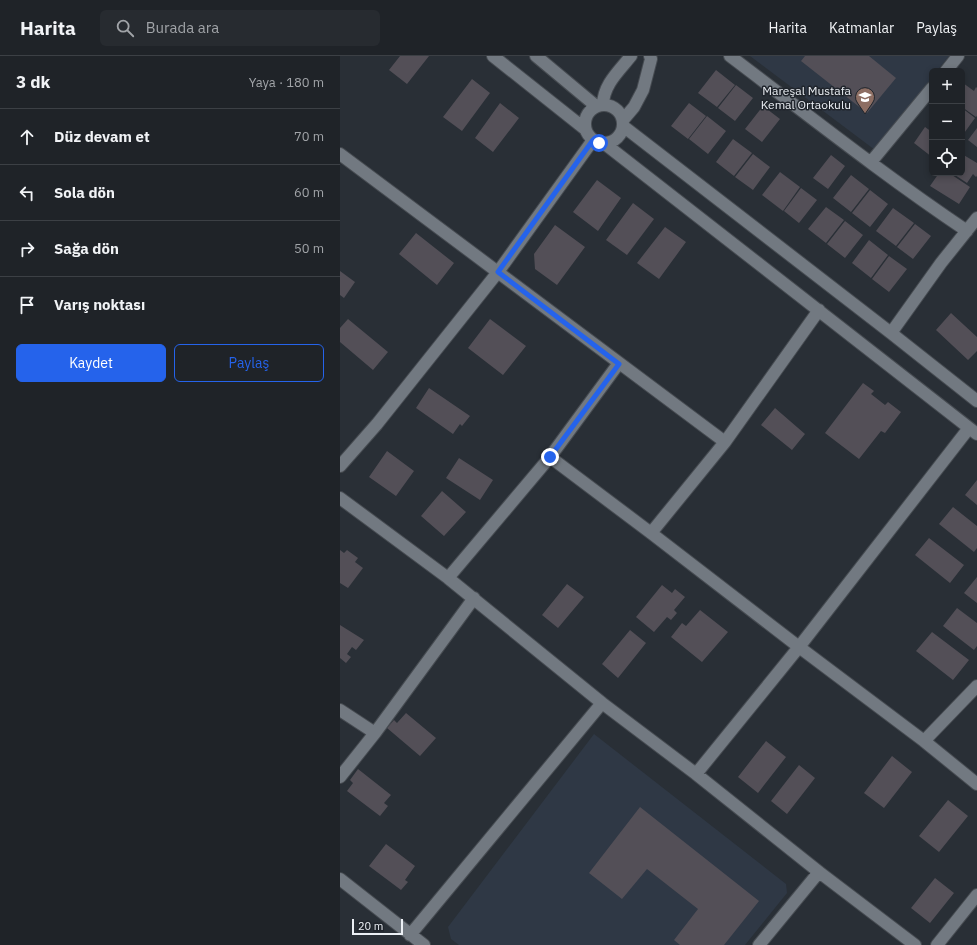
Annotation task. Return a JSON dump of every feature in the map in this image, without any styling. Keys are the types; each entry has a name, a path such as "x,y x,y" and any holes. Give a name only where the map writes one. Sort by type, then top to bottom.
{"street":[{"path":"493,56 585,129 588,135 599,143 605,144 612,142 622,133 623,123 620,113 610,106 600,106 591,110 585,122 585,129"},
{"path":"536,56 600,106"},
{"path":"600,106 608,85 631,56"},
{"path":"623,123 643,90 651,59 650,56"},
{"path":"730,56 871,162 967,231"},
{"path":"948,68 958,56"},
{"path":"871,162 929,92"},
{"path":"623,123 977,401"},
{"path":"340,466 377,424 498,272 593,140"},
{"path":"605,144 973,431 696,774"},
{"path":"340,154 724,442"},
{"path":"891,333 941,264 977,218"},
{"path":"651,533 724,442 819,310"},
{"path":"448,578 550,457 619,364"},
{"path":"550,457 924,741 977,784"},
{"path":"340,498 474,598 602,703 696,774 819,872 915,945"},
{"path":"340,777 375,733 474,598"},
{"path":"924,741 977,686"},
{"path":"410,935 602,703"},
{"path":"340,710 375,733"},
{"path":"759,945 819,872"},
{"path":"340,879 424,945"},
{"path":"937,945 977,895"}],"shaded area":[{"name":"Mareşal Mustafa Kemal Ortaokulu","path":"750,56 949,56 939,68 929,68 929,82 875,150"},
{"path":"594,734 786,884 787,893 745,945 459,945 451,939 448,927"}],"building":[{"path":"400,56 429,56 407,84 389,70"},
{"path":"805,56 869,56 896,78 867,113 801,61"},
{"path":"716,70 735,85 717,107 698,93"},
{"path":"472,79 490,93 462,131 443,117"},
{"path":"965,84 974,91 976,87 977,88 976,117 965,109"},
{"path":"736,85 753,98 735,121 718,108"},
{"path":"500,103 519,118 493,152 475,138"},
{"path":"689,103 706,116 688,139 671,126"},
{"path":"763,106 780,119 762,142 745,129"},
{"path":"965,110 975,118 965,132"},
{"path":"707,116 726,131 708,154 689,139"},
{"path":"925,127 929,130 929,155 914,143"},
{"path":"977,128 977,147 968,140"},
{"path":"733,139 752,153 734,176 716,162"},
{"path":"753,154 770,167 753,190 735,177"},
{"path":"831,155 845,166 828,189 813,178"},
{"path":"965,156 977,163 977,176 976,177 973,174 967,183 956,176 965,176"},
{"path":"780,172 800,187 783,211 762,195"},
{"path":"851,175 869,189 851,212 833,198"},
{"path":"937,176 954,176 970,187 959,204 930,186"},
{"path":"597,180 621,198 598,231 573,212"},
{"path":"801,188 817,200 799,223 784,211"},
{"path":"870,190 888,204 870,227 852,213"},
{"path":"633,203 654,219 627,255 606,240"},
{"path":"826,207 844,220 826,243 808,229"},
{"path":"893,208 914,223 896,246 876,231"},
{"path":"845,221 863,235 845,258 827,244"},
{"path":"915,224 931,236 913,259 897,247"},
{"path":"555,225 585,247 557,285 535,269 534,254"},
{"path":"665,227 686,242 659,279 637,263"},
{"path":"416,233 454,263 437,285 399,254"},
{"path":"869,240 888,255 871,278 852,263"},
{"path":"889,256 907,269 889,292 872,279"},
{"path":"340,271 355,282 344,298 340,295"},
{"path":"951,313 977,337 977,351 968,360 936,330"},
{"path":"348,319 388,352 373,370 340,342 340,328"},
{"path":"490,319 526,346 503,375 468,348"},
{"path":"863,383 874,391 871,394 885,405 888,402 901,412 885,433 881,431 859,459 825,433"},
{"path":"429,388 470,416 462,426 460,424 453,434 416,408"},
{"path":"775,408 805,434 792,450 761,425"},
{"path":"387,451 414,471 396,496 369,477"},
{"path":"459,458 493,480 480,500 446,478"},
{"path":"977,480 977,505 965,495"},
{"path":"442,491 466,512 444,536 421,516"},
{"path":"953,507 977,526 977,548 974,552 939,524"},
{"path":"929,538 964,565 950,583 915,555"},
{"path":"340,550 344,553 347,550 358,558 355,562 363,568 348,588 340,583"},
{"path":"977,577 977,603 964,593"},
{"path":"567,584 584,597 558,628 542,615"},
{"path":"662,585 672,593 675,589 685,597 674,610 677,613 671,620 667,617 654,632 636,617"},
{"path":"957,608 977,623 977,646 974,650 943,626"},
{"path":"700,610 728,632 702,662 671,637 682,623 686,626"},
{"path":"340,625 364,640 356,650 352,647 347,654 351,657 346,663 340,658"},
{"path":"630,630 646,643 618,678 602,664"},
{"path":"932,632 969,660 953,680 916,651"},
{"path":"406,713 436,738 420,756 387,728 394,720 397,723"},
{"path":"766,741 786,757 758,793 738,777"},
{"path":"892,756 912,772 884,808 864,793"},
{"path":"799,765 815,778 787,814 771,801"},
{"path":"358,769 391,795 384,803 388,806 380,816 347,791 353,783 350,780"},
{"path":"948,800 968,816 939,852 919,836"},
{"path":"640,807 759,901 724,945 680,945 674,940 698,909 647,869 622,899 589,873"},
{"path":"386,844 415,866 405,880 408,882 401,890 369,866"},
{"path":"935,878 954,893 930,923 911,908"}],"place":[{"name":"Mareşal Mustafa Kemal Ortaokulu","path":"865,114"}],"route":[{"path":"550,457 619,364 498,272 593,140 599,143"}]}
